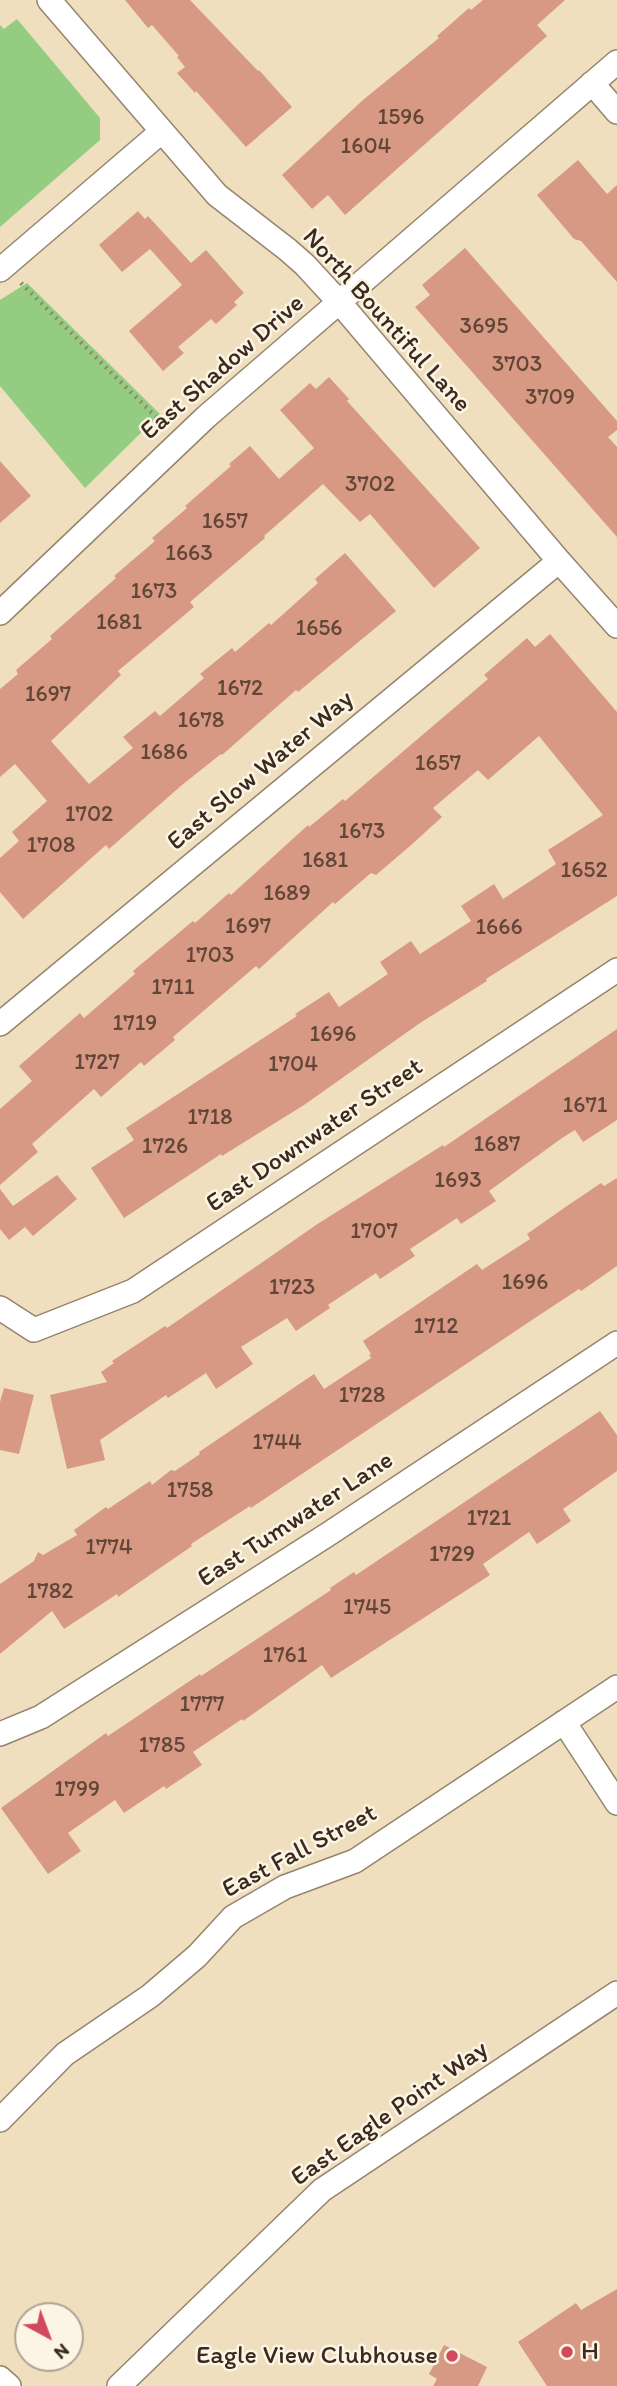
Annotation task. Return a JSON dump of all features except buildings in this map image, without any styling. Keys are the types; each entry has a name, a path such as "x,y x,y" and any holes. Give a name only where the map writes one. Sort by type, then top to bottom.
{"street":[{"name":"North Bountiful Lane","path":"50,0 217,195 296,257 340,303 617,626"},
{"name":"East Shadow Drive","path":"0,613 206,417 617,62"},
{"path":"592,83 617,112"},
{"path":"3,268 161,132"},
{"name":"East Slow Water Way","path":"0,1024 559,561"},
{"name":"East Downwater Street","path":"0,1308 34,1330 133,1291 617,970"},
{"name":"East Tumwater Lane","path":"0,1734 52,1710 327,1535 617,1343"},
{"name":"East Fall Street","path":"0,2120 65,2054 150,1996 197,1955 233,1917 285,1887 355,1861 617,1687"},
{"path":"564,1722 617,1803"},
{"name":"East Eagle Point Way","path":"119,2386 321,2190 617,1993"},
{"path":"0,2378 9,2386"}],"path":[{"path":"3,268 159,421"}],"green space":[{"path":"17,19 100,118 100,140 0,227 0,25 4,29"},
{"path":"27,283 160,414 85,488 0,386 0,300"}],"place":[{"name":"H","path":"567,2352"},
{"name":"Eagle View Clubhouse","path":"452,2356"}]}
